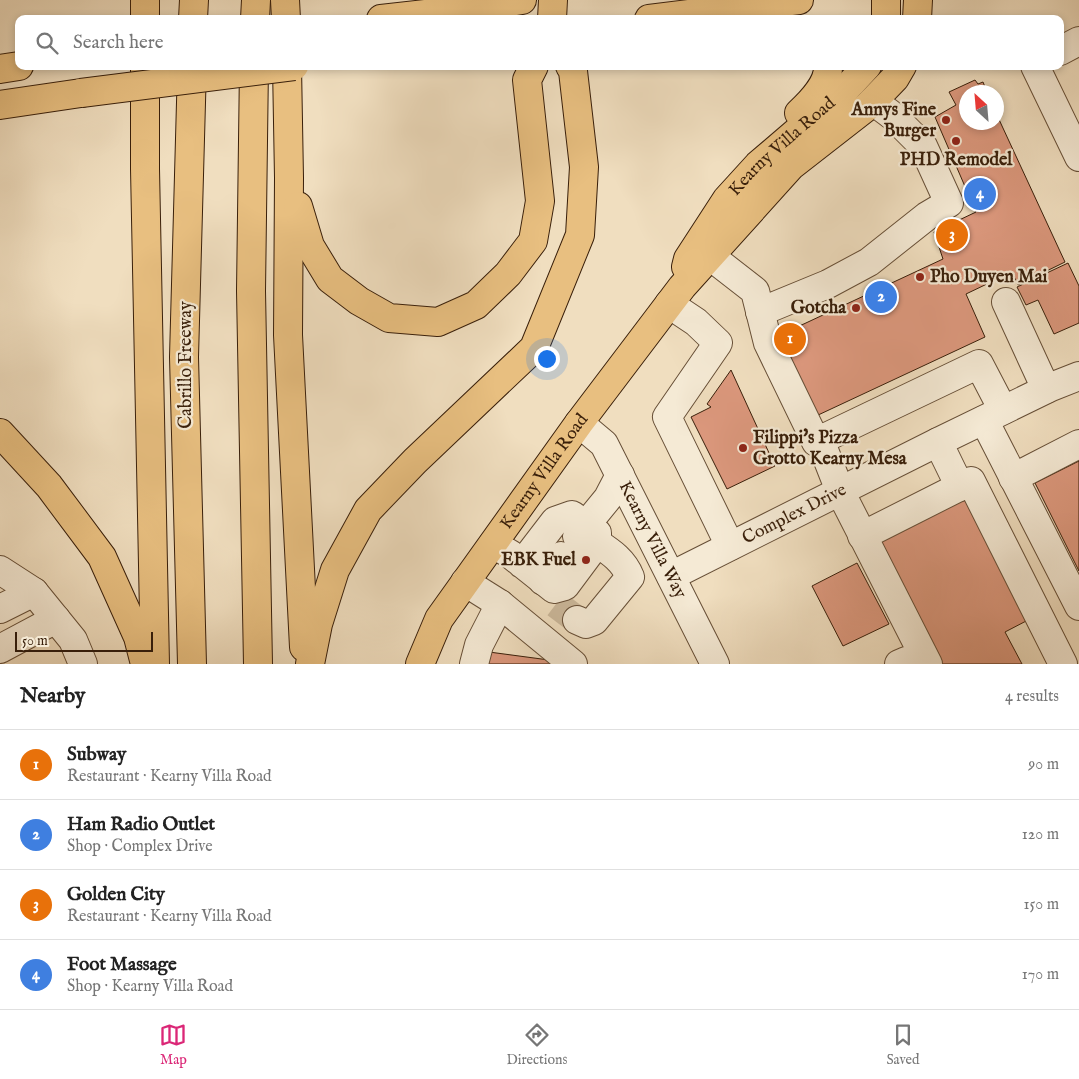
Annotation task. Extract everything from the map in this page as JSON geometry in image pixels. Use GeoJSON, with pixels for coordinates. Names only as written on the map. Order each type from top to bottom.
{"type":"FeatureCollection","features":[{"type":"Feature","properties":{"kind":"main road"},"geometry":{"type":"LineString","coordinates":[[145,0],[145,15]]}},
{"type":"Feature","properties":{"kind":"main road"},"geometry":{"type":"LineString","coordinates":[[193,15],[194,0]]}},
{"type":"Feature","properties":{"kind":"main road"},"geometry":{"type":"LineString","coordinates":[[255,15],[256,0]]}},
{"type":"Feature","properties":{"kind":"main road"},"geometry":{"type":"LineString","coordinates":[[285,0],[286,15]]}},
{"type":"Feature","properties":{"kind":"main road"},"geometry":{"type":"LineString","coordinates":[[416,15],[522,0]]}},
{"type":"Feature","properties":{"kind":"main road"},"geometry":{"type":"LineString","coordinates":[[552,0],[552,15]]}},
{"type":"Feature","properties":{"kind":"main road"},"geometry":{"type":"LineString","coordinates":[[682,15],[799,0]]}},
{"type":"Feature","properties":{"kind":"main road"},"geometry":{"type":"LineString","coordinates":[[886,0],[886,15]]}},
{"type":"Feature","properties":{"kind":"main road"},"geometry":{"type":"LineString","coordinates":[[917,15],[918,0]]}},
{"type":"Feature","properties":{"kind":"main road"},"geometry":{"type":"LineString","coordinates":[[741,8],[784,15]]}},
{"type":"Feature","properties":{"kind":"main road"},"geometry":{"type":"LineString","coordinates":[[0,69],[15,67]]}},
{"type":"Feature","properties":{"kind":"main road"},"geometry":{"type":"LineString","coordinates":[[145,70],[145,169],[155,664]]}},
{"type":"Feature","properties":{"kind":"main road","name":"Cabrillo Freeway"},"geometry":{"type":"LineString","coordinates":[[192,70],[184,357],[192,664]]}},
{"type":"Feature","properties":{"kind":"main road"},"geometry":{"type":"LineString","coordinates":[[254,70],[250,292],[258,664]]}},
{"type":"Feature","properties":{"kind":"main road"},"geometry":{"type":"LineString","coordinates":[[0,105],[262,70]]}},
{"type":"Feature","properties":{"kind":"main road"},"geometry":{"type":"LineString","coordinates":[[287,70],[289,178],[288,335],[305,664]]}},
{"type":"Feature","properties":{"kind":"main road"},"geometry":{"type":"LineString","coordinates":[[289,178],[310,246],[330,279],[360,301],[389,318],[438,322],[476,305],[508,274],[534,241],[540,201],[527,80],[532,70]]}},
{"type":"Feature","properties":{"kind":"main road"},"geometry":{"type":"LineString","coordinates":[[310,664],[318,624],[335,570],[368,510],[415,461],[534,348],[580,235],[584,167],[572,70]]}},
{"type":"Feature","properties":{"kind":"main road"},"geometry":{"type":"LineString","coordinates":[[765,160],[782,128],[810,103],[828,74],[828,70]]}},
{"type":"Feature","properties":{"kind":"main road","name":"Kearny Villa Road"},"geometry":{"type":"LineString","coordinates":[[676,296],[688,259],[727,199],[765,160],[842,93],[863,70]]}},
{"type":"Feature","properties":{"kind":"main road","name":"Kearny Villa Road"},"geometry":{"type":"LineString","coordinates":[[420,664],[439,619],[579,423],[676,296],[791,166],[873,101],[895,78],[900,70]]}},
{"type":"Feature","properties":{"kind":"main road"},"geometry":{"type":"LineString","coordinates":[[0,433],[49,486],[102,557],[138,637],[146,664]]}},
{"type":"Feature","properties":{"kind":"street"},"geometry":{"type":"LineString","coordinates":[[1064,48],[1079,41]]}},
{"type":"Feature","properties":{"kind":"street"},"geometry":{"type":"LineString","coordinates":[[1037,70],[1079,157]]}},
{"type":"Feature","properties":{"kind":"street"},"geometry":{"type":"LineString","coordinates":[[760,312],[828,284],[869,262],[927,216],[949,203],[923,146],[900,122],[873,101]]}},
{"type":"Feature","properties":{"kind":"street"},"geometry":{"type":"LineString","coordinates":[[710,256],[755,290],[768,343],[816,442],[978,364],[1013,478],[1079,606]]}},
{"type":"Feature","properties":{"kind":"street"},"geometry":{"type":"LineString","coordinates":[[676,296],[696,322],[718,343],[667,417],[730,546]]}},
{"type":"Feature","properties":{"kind":"street"},"geometry":{"type":"LineString","coordinates":[[1006,302],[1046,389]]}},
{"type":"Feature","properties":{"kind":"street","name":"Complex Drive"},"geometry":{"type":"LineString","coordinates":[[671,576],[1046,389],[1079,376]]}},
{"type":"Feature","properties":{"kind":"street","name":"Kearny Villa Way"},"geometry":{"type":"LineString","coordinates":[[579,423],[604,444],[715,664]]}},
{"type":"Feature","properties":{"kind":"street"},"geometry":{"type":"LineString","coordinates":[[820,440],[840,491],[928,664]]}},
{"type":"Feature","properties":{"kind":"street"},"geometry":{"type":"LineString","coordinates":[[938,442],[960,487]]}},
{"type":"Feature","properties":{"kind":"street"},"geometry":{"type":"LineString","coordinates":[[1013,478],[1079,444]]}},
{"type":"Feature","properties":{"kind":"street"},"geometry":{"type":"LineString","coordinates":[[557,598],[580,540],[608,498],[620,475]]}},
{"type":"Feature","properties":{"kind":"street"},"geometry":{"type":"LineString","coordinates":[[862,536],[971,481],[1063,664]]}},
{"type":"Feature","properties":{"kind":"street"},"geometry":{"type":"LineString","coordinates":[[522,564],[555,521],[572,515],[580,540],[565,586],[557,598]]}},
{"type":"Feature","properties":{"kind":"street"},"geometry":{"type":"LineString","coordinates":[[493,544],[522,564],[586,624],[594,621],[630,577],[621,562],[611,553],[580,540]]}},
{"type":"Feature","properties":{"kind":"street"},"geometry":{"type":"LineString","coordinates":[[0,570],[34,592],[73,640],[83,664]]}},
{"type":"Feature","properties":{"kind":"street"},"geometry":{"type":"LineString","coordinates":[[465,582],[500,604],[573,664]]}},
{"type":"Feature","properties":{"kind":"street"},"geometry":{"type":"LineString","coordinates":[[0,609],[34,592]]}},
{"type":"Feature","properties":{"kind":"street"},"geometry":{"type":"LineString","coordinates":[[474,664],[479,645],[500,604]]}},
{"type":"Feature","properties":{"kind":"street"},"geometry":{"type":"LineString","coordinates":[[0,649],[56,618]]}},
{"type":"Feature","properties":{"kind":"street"},"geometry":{"type":"LineString","coordinates":[[899,664],[906,661],[907,664]]}},
{"type":"Feature","properties":{"kind":"building"},"geometry":{"type":"Polygon","coordinates":[[[975,80],[978,84],[983,82],[984,85],[964,85],[975,80]]]}},
{"type":"Feature","properties":{"kind":"building"},"geometry":{"type":"Polygon","coordinates":[[[959,87],[959,130],[1004,130],[1065,262],[1018,285],[1012,272],[966,294],[985,337],[816,416],[778,336],[943,259],[934,232],[976,212],[935,117],[956,105],[949,92],[959,87]]]}},
{"type":"Feature","properties":{"kind":"building"},"geometry":{"type":"Polygon","coordinates":[[[1068,263],[1079,286],[1079,323],[1054,334],[1038,300],[1026,305],[1017,287],[1068,263]]]}},
{"type":"Feature","properties":{"kind":"building"},"geometry":{"type":"Polygon","coordinates":[[[731,370],[775,466],[727,489],[691,417],[711,407],[707,404],[731,370]]]}},
{"type":"Feature","properties":{"kind":"building"},"geometry":{"type":"Polygon","coordinates":[[[1079,461],[1079,571],[1035,483],[1079,461]]]}},
{"type":"Feature","properties":{"kind":"building"},"geometry":{"type":"Polygon","coordinates":[[[964,494],[1030,619],[1005,632],[1022,664],[938,664],[880,538],[964,494]]]}},
{"type":"Feature","properties":{"kind":"building"},"geometry":{"type":"Polygon","coordinates":[[[857,563],[889,624],[843,646],[812,586],[857,563]]]}},
{"type":"Feature","properties":{"kind":"building"},"geometry":{"type":"Polygon","coordinates":[[[489,652],[564,662],[563,664],[487,664],[489,652]]]}},
{"type":"Feature","properties":{"kind":"tunnel"},"geometry":{"type":"LineString","coordinates":[[556,604],[577,620]]}},
{"type":"Feature","properties":{"kind":"place","name":"Annys Fine Burger"},"geometry":{"type":"Point","coordinates":[946,120]}},
{"type":"Feature","properties":{"kind":"place","name":"PHD Remodel"},"geometry":{"type":"Point","coordinates":[956,141]}},
{"type":"Feature","properties":{"kind":"place","name":"Foot Massage"},"geometry":{"type":"Point","coordinates":[980,194]}},
{"type":"Feature","properties":{"kind":"place","name":"Golden City"},"geometry":{"type":"Point","coordinates":[952,235]}},
{"type":"Feature","properties":{"kind":"place","name":"Pho Duyen Mai"},"geometry":{"type":"Point","coordinates":[920,277]}},
{"type":"Feature","properties":{"kind":"place","name":"Ham Radio Outlet"},"geometry":{"type":"Point","coordinates":[881,297]}},
{"type":"Feature","properties":{"kind":"place","name":"Gotcha"},"geometry":{"type":"Point","coordinates":[856,308]}},
{"type":"Feature","properties":{"kind":"place","name":"Subway"},"geometry":{"type":"Point","coordinates":[790,339]}},
{"type":"Feature","properties":{"kind":"place","name":"Filippi's Pizza Grotto Kearny Mesa"},"geometry":{"type":"Point","coordinates":[743,448]}},
{"type":"Feature","properties":{"kind":"place","name":"EBK Fuel"},"geometry":{"type":"Point","coordinates":[586,560]}}]}
